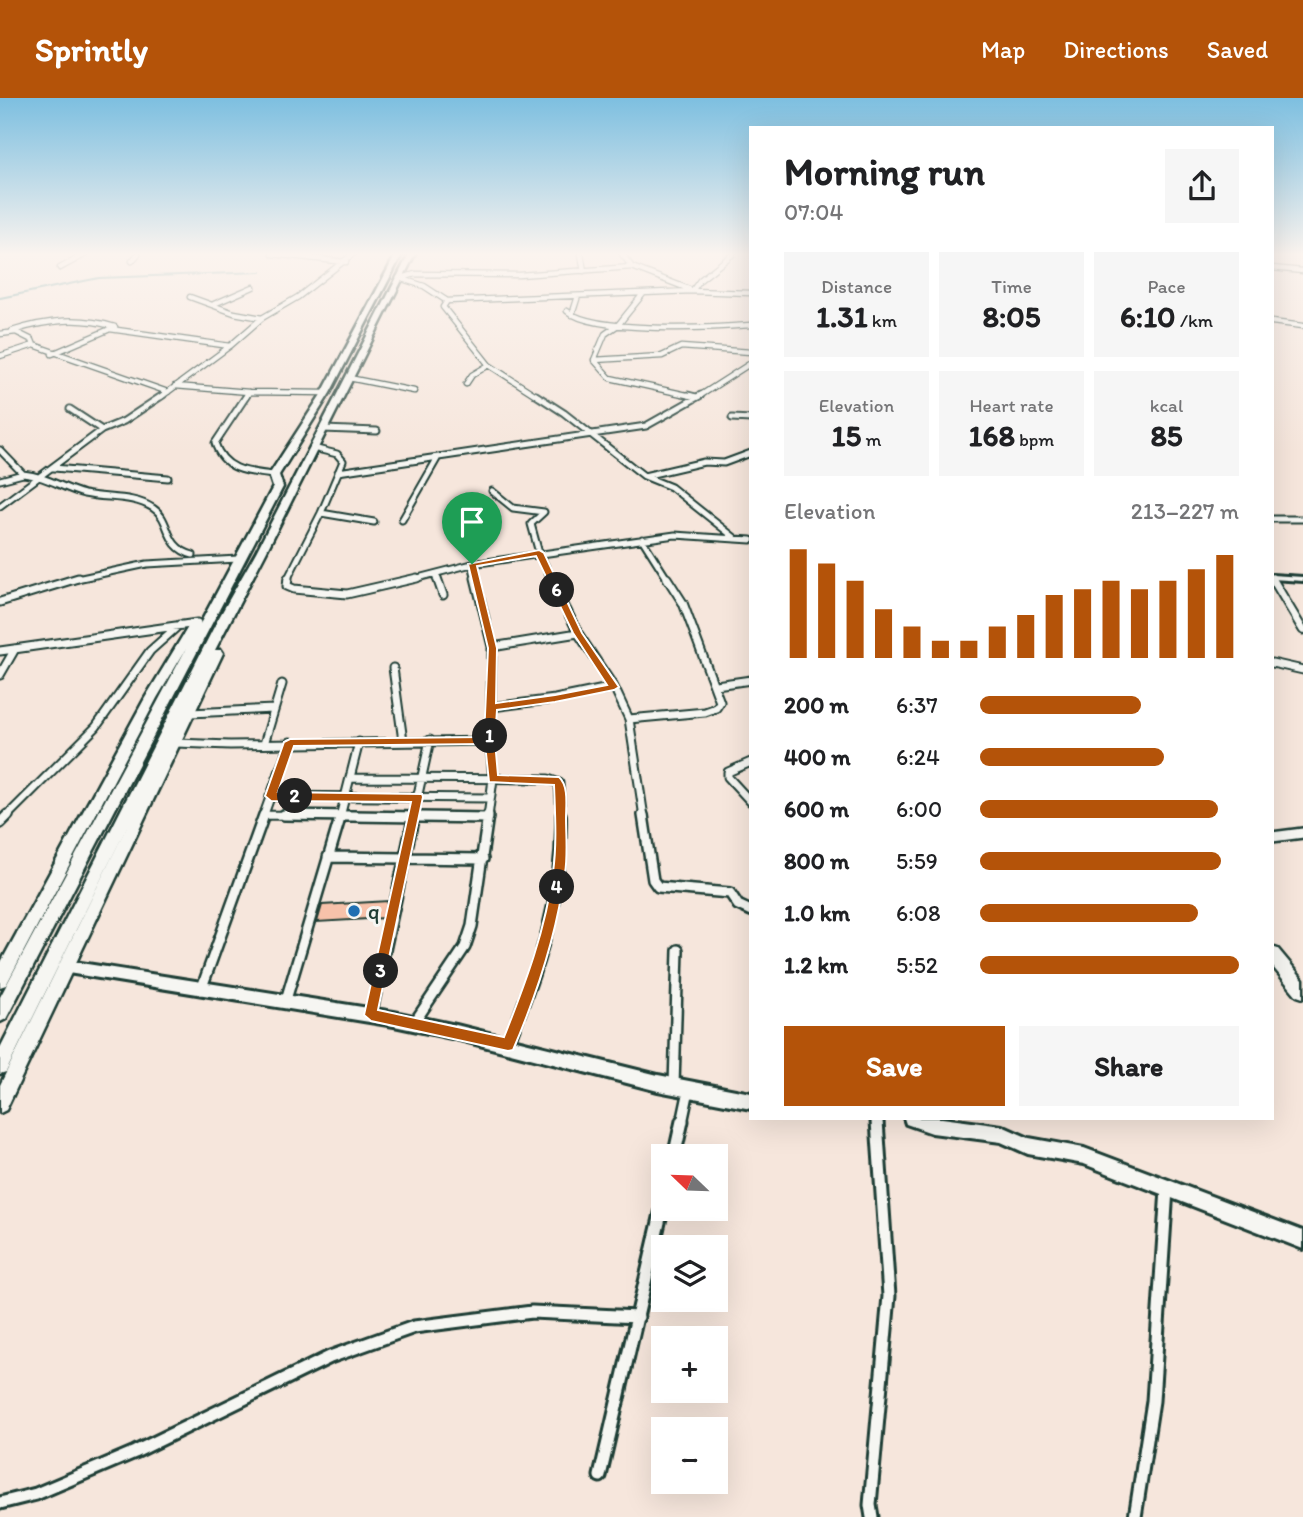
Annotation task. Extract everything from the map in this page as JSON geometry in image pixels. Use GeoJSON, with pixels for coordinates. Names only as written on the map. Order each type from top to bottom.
{"type":"FeatureCollection","features":[{"type":"Feature","properties":{"kind":"main road"},"geometry":{"type":"LineString","coordinates":[[0,1014],[278,487],[274,475],[326,393],[364,320]]}},
{"type":"Feature","properties":{"kind":"main road"},"geometry":{"type":"LineString","coordinates":[[0,1066],[223,621],[378,320]]}},
{"type":"Feature","properties":{"kind":"main road"},"geometry":{"type":"LineString","coordinates":[[0,1104],[176,743],[261,552]]}},
{"type":"Feature","properties":{"kind":"main road"},"geometry":{"type":"LineString","coordinates":[[0,980],[6,957],[150,698],[240,556]]}},
{"type":"Feature","properties":{"kind":"main road"},"geometry":{"type":"LineString","coordinates":[[1274,956],[1303,991]]}},
{"type":"Feature","properties":{"kind":"main road"},"geometry":{"type":"LineString","coordinates":[[68,968],[414,1023],[690,1090],[749,1101]]}},
{"type":"Feature","properties":{"kind":"main road"},"geometry":{"type":"LineString","coordinates":[[931,1121],[1002,1133],[1028,1146],[1084,1156],[1303,1241]]}},
{"type":"Feature","properties":{"kind":"street"},"geometry":{"type":"LineString","coordinates":[[0,334],[44,321],[60,320]]}},
{"type":"Feature","properties":{"kind":"street"},"geometry":{"type":"LineString","coordinates":[[72,320],[101,321],[115,327]]}},
{"type":"Feature","properties":{"kind":"street"},"geometry":{"type":"LineString","coordinates":[[0,506],[102,430],[124,421],[168,392],[259,320]]}},
{"type":"Feature","properties":{"kind":"street"},"geometry":{"type":"LineString","coordinates":[[453,320],[489,365],[594,435],[644,476],[671,487],[735,538]]}},
{"type":"Feature","properties":{"kind":"street"},"geometry":{"type":"LineString","coordinates":[[596,320],[618,325],[685,328],[749,325]]}},
{"type":"Feature","properties":{"kind":"street"},"geometry":{"type":"LineString","coordinates":[[594,360],[605,334],[622,320]]}},
{"type":"Feature","properties":{"kind":"street"},"geometry":{"type":"LineString","coordinates":[[1274,322],[1303,326]]}},
{"type":"Feature","properties":{"kind":"street"},"geometry":{"type":"LineString","coordinates":[[52,354],[110,329],[230,346]]}},
{"type":"Feature","properties":{"kind":"street"},"geometry":{"type":"LineString","coordinates":[[10,331],[32,340],[34,345],[52,354],[168,392]]}},
{"type":"Feature","properties":{"kind":"street"},"geometry":{"type":"LineString","coordinates":[[0,356],[34,345]]}},
{"type":"Feature","properties":{"kind":"street"},"geometry":{"type":"LineString","coordinates":[[594,360],[662,356],[681,347],[749,352]]}},
{"type":"Feature","properties":{"kind":"street"},"geometry":{"type":"LineString","coordinates":[[594,360],[610,377],[696,397]]}},
{"type":"Feature","properties":{"kind":"street"},"geometry":{"type":"LineString","coordinates":[[338,472],[646,426],[749,364]]}},
{"type":"Feature","properties":{"kind":"street"},"geometry":{"type":"LineString","coordinates":[[466,384],[472,375],[489,365]]}},
{"type":"Feature","properties":{"kind":"street"},"geometry":{"type":"LineString","coordinates":[[737,371],[749,374]]}},
{"type":"Feature","properties":{"kind":"street"},"geometry":{"type":"LineString","coordinates":[[349,378],[414,391]]}},
{"type":"Feature","properties":{"kind":"street"},"geometry":{"type":"LineString","coordinates":[[175,386],[249,392],[326,393]]}},
{"type":"Feature","properties":{"kind":"street"},"geometry":{"type":"LineString","coordinates":[[249,392],[215,443],[216,453],[233,470],[274,475]]}},
{"type":"Feature","properties":{"kind":"street"},"geometry":{"type":"LineString","coordinates":[[70,409],[102,430]]}},
{"type":"Feature","properties":{"kind":"street"},"geometry":{"type":"LineString","coordinates":[[732,418],[749,419]]}},
{"type":"Feature","properties":{"kind":"street"},"geometry":{"type":"LineString","coordinates":[[323,429],[377,431]]}},
{"type":"Feature","properties":{"kind":"street"},"geometry":{"type":"LineString","coordinates":[[313,448],[341,456],[343,461],[321,513],[286,580],[287,586],[347,594],[383,589],[472,564],[642,539],[675,535],[749,540]]}},
{"type":"Feature","properties":{"kind":"street"},"geometry":{"type":"LineString","coordinates":[[0,450],[23,474]]}},
{"type":"Feature","properties":{"kind":"street"},"geometry":{"type":"LineString","coordinates":[[644,476],[704,462],[724,463],[749,453]]}},
{"type":"Feature","properties":{"kind":"street"},"geometry":{"type":"LineString","coordinates":[[402,520],[437,459]]}},
{"type":"Feature","properties":{"kind":"street"},"geometry":{"type":"LineString","coordinates":[[54,468],[168,478]]}},
{"type":"Feature","properties":{"kind":"street"},"geometry":{"type":"LineString","coordinates":[[0,480],[23,474],[43,476],[62,487],[86,494],[138,501],[156,509],[175,546],[182,552],[198,556]]}},
{"type":"Feature","properties":{"kind":"street"},"geometry":{"type":"LineString","coordinates":[[492,491],[513,508],[544,512],[531,524],[539,553],[578,633],[614,687],[629,719],[653,880],[658,887],[730,893],[734,902],[749,911]]}},
{"type":"Feature","properties":{"kind":"street"},"geometry":{"type":"LineString","coordinates":[[321,513],[374,522]]}},
{"type":"Feature","properties":{"kind":"street"},"geometry":{"type":"LineString","coordinates":[[1274,519],[1303,519]]}},
{"type":"Feature","properties":{"kind":"street"},"geometry":{"type":"LineString","coordinates":[[629,719],[705,712],[716,708],[720,702],[716,685],[683,603],[642,539]]}},
{"type":"Feature","properties":{"kind":"street"},"geometry":{"type":"LineString","coordinates":[[0,603],[102,571],[198,556],[240,556]]}},
{"type":"Feature","properties":{"kind":"street"},"geometry":{"type":"LineString","coordinates":[[414,1023],[466,947],[483,859],[493,779],[490,741],[492,648],[472,564]]}},
{"type":"Feature","properties":{"kind":"street"},"geometry":{"type":"LineString","coordinates":[[435,573],[443,594]]}},
{"type":"Feature","properties":{"kind":"street"},"geometry":{"type":"LineString","coordinates":[[1274,577],[1303,579]]}},
{"type":"Feature","properties":{"kind":"street"},"geometry":{"type":"LineString","coordinates":[[1274,580],[1303,630]]}},
{"type":"Feature","properties":{"kind":"street"},"geometry":{"type":"LineString","coordinates":[[0,650],[197,623]]}},
{"type":"Feature","properties":{"kind":"street"},"geometry":{"type":"LineString","coordinates":[[0,823],[96,727],[150,651],[179,625]]}},
{"type":"Feature","properties":{"kind":"street"},"geometry":{"type":"LineString","coordinates":[[492,648],[578,633]]}},
{"type":"Feature","properties":{"kind":"street"},"geometry":{"type":"LineString","coordinates":[[0,675],[15,649]]}},
{"type":"Feature","properties":{"kind":"street"},"geometry":{"type":"LineString","coordinates":[[1274,663],[1303,670]]}},
{"type":"Feature","properties":{"kind":"street"},"geometry":{"type":"LineString","coordinates":[[393,668],[403,741]]}},
{"type":"Feature","properties":{"kind":"street"},"geometry":{"type":"LineString","coordinates":[[716,685],[749,680]]}},
{"type":"Feature","properties":{"kind":"street"},"geometry":{"type":"LineString","coordinates":[[264,744],[282,684]]}},
{"type":"Feature","properties":{"kind":"street"},"geometry":{"type":"LineString","coordinates":[[492,707],[555,699],[614,687]]}},
{"type":"Feature","properties":{"kind":"street"},"geometry":{"type":"LineString","coordinates":[[190,713],[274,709]]}},
{"type":"Feature","properties":{"kind":"street"},"geometry":{"type":"LineString","coordinates":[[371,1015],[430,740]]}},
{"type":"Feature","properties":{"kind":"street"},"geometry":{"type":"LineString","coordinates":[[176,743],[490,741]]}},
{"type":"Feature","properties":{"kind":"street"},"geometry":{"type":"LineString","coordinates":[[201,990],[290,742]]}},
{"type":"Feature","properties":{"kind":"street"},"geometry":{"type":"LineString","coordinates":[[285,1003],[352,778],[359,742]]}},
{"type":"Feature","properties":{"kind":"street"},"geometry":{"type":"LineString","coordinates":[[749,763],[728,772],[728,777],[749,800]]}},
{"type":"Feature","properties":{"kind":"street"},"geometry":{"type":"LineString","coordinates":[[352,778],[548,779],[559,783],[560,871],[549,926],[532,983],[508,1045]]}},
{"type":"Feature","properties":{"kind":"street"},"geometry":{"type":"LineString","coordinates":[[271,796],[490,798]]}},
{"type":"Feature","properties":{"kind":"street"},"geometry":{"type":"LineString","coordinates":[[265,815],[488,818]]}},
{"type":"Feature","properties":{"kind":"street"},"geometry":{"type":"LineString","coordinates":[[1274,836],[1303,832]]}},
{"type":"Feature","properties":{"kind":"street"},"geometry":{"type":"LineString","coordinates":[[328,857],[483,859]]}},
{"type":"Feature","properties":{"kind":"street"},"geometry":{"type":"LineString","coordinates":[[674,1086],[678,950]]}},
{"type":"Feature","properties":{"kind":"street"},"geometry":{"type":"LineString","coordinates":[[677,1144],[690,1090]]}},
{"type":"Feature","properties":{"kind":"street"},"geometry":{"type":"LineString","coordinates":[[872,1517],[870,1505],[889,1296],[877,1120]]}},
{"type":"Feature","properties":{"kind":"street"},"geometry":{"type":"LineString","coordinates":[[1135,1517],[1153,1401],[1167,1189]]}},
{"type":"Feature","properties":{"kind":"street"},"geometry":{"type":"LineString","coordinates":[[600,1476],[659,1222]]}},
{"type":"Feature","properties":{"kind":"street"},"geometry":{"type":"LineString","coordinates":[[0,1503],[36,1494],[135,1452],[330,1357],[414,1327],[532,1312],[638,1317]]}},
{"type":"Feature","properties":{"kind":"building","name":"q"},"geometry":{"type":"Polygon","coordinates":[[[388,901],[385,918],[317,922],[322,905],[388,901]]]}},
{"type":"Feature","properties":{"kind":"place","name":"q"},"geometry":{"type":"Point","coordinates":[354,911]}},
{"type":"Feature","properties":{"kind":"route"},"geometry":{"type":"LineString","coordinates":[[472,564],[492,648],[490,741],[290,742],[271,796],[418,797],[371,1015],[456,1031],[508,1045],[532,983],[549,926],[560,871],[560,803],[559,783],[555,780],[493,779],[490,741],[492,707],[555,699],[614,687],[578,633],[539,553],[472,564]]}}]}
